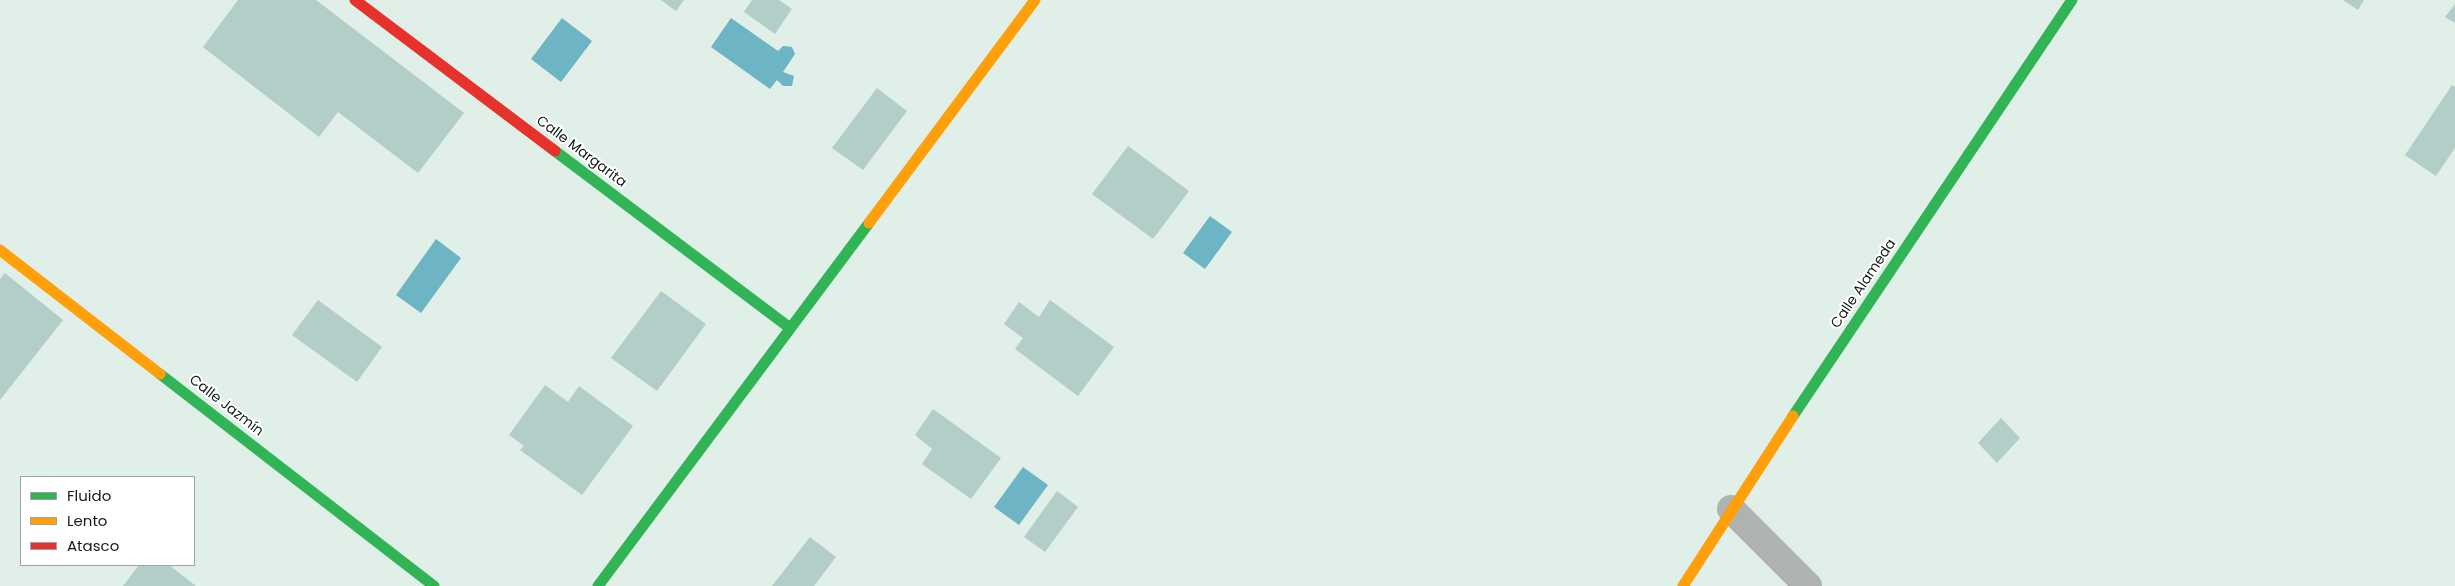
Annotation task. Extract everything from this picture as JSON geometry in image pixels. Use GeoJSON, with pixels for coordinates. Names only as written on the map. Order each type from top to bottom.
{"type":"FeatureCollection","features":[{"type":"Feature","properties":{"kind":"street","name":"Calle Margarita"},"geometry":{"type":"LineString","coordinates":[[355,0],[790,328]]}},
{"type":"Feature","properties":{"kind":"street"},"geometry":{"type":"LineString","coordinates":[[598,586],[1035,0]]}},
{"type":"Feature","properties":{"kind":"street","name":"Calle Alameda"},"geometry":{"type":"LineString","coordinates":[[1683,586],[1731,509],[2072,0]]}},
{"type":"Feature","properties":{"kind":"street","name":"Calle Jazmín"},"geometry":{"type":"LineString","coordinates":[[0,250],[434,586]]}},
{"type":"Feature","properties":{"kind":"street"},"geometry":{"type":"LineString","coordinates":[[1731,509],[1808,586]]}},
{"type":"Feature","properties":{"kind":"water"},"geometry":{"type":"Polygon","coordinates":[[[562,18],[592,41],[561,82],[531,59],[562,18]]]}},
{"type":"Feature","properties":{"kind":"water"},"geometry":{"type":"Polygon","coordinates":[[[731,18],[778,51],[783,46],[792,47],[795,54],[783,72],[794,76],[792,86],[783,86],[777,80],[770,89],[711,47],[731,18]]]}},
{"type":"Feature","properties":{"kind":"water"},"geometry":{"type":"Polygon","coordinates":[[[1210,216],[1232,232],[1205,269],[1183,253],[1210,216]]]}},
{"type":"Feature","properties":{"kind":"water"},"geometry":{"type":"Polygon","coordinates":[[[436,239],[461,258],[421,313],[396,295],[436,239]]]}},
{"type":"Feature","properties":{"kind":"water"},"geometry":{"type":"Polygon","coordinates":[[[1023,467],[1048,485],[1019,525],[994,507],[1023,467]]]}},
{"type":"Feature","properties":{"kind":"building"},"geometry":{"type":"Polygon","coordinates":[[[238,0],[316,0],[464,113],[418,173],[338,112],[319,137],[203,47],[238,0]]]}},
{"type":"Feature","properties":{"kind":"building"},"geometry":{"type":"Polygon","coordinates":[[[661,0],[684,0],[676,11],[661,0]]]}},
{"type":"Feature","properties":{"kind":"building"},"geometry":{"type":"Polygon","coordinates":[[[752,0],[779,0],[792,9],[775,34],[744,12],[752,0]]]}},
{"type":"Feature","properties":{"kind":"building"},"geometry":{"type":"Polygon","coordinates":[[[2343,0],[2364,0],[2358,10],[2343,0]]]}},
{"type":"Feature","properties":{"kind":"building"},"geometry":{"type":"Polygon","coordinates":[[[2455,4],[2455,23],[2445,17],[2455,4]]]}},
{"type":"Feature","properties":{"kind":"building"},"geometry":{"type":"Polygon","coordinates":[[[2452,85],[2455,87],[2455,148],[2436,176],[2405,155],[2452,85]]]}},
{"type":"Feature","properties":{"kind":"building"},"geometry":{"type":"Polygon","coordinates":[[[877,88],[907,111],[863,170],[832,148],[877,88]]]}},
{"type":"Feature","properties":{"kind":"building"},"geometry":{"type":"Polygon","coordinates":[[[1128,146],[1189,191],[1153,239],[1092,194],[1128,146]]]}},
{"type":"Feature","properties":{"kind":"building"},"geometry":{"type":"Polygon","coordinates":[[[5,273],[63,320],[0,400],[0,279],[5,273]]]}},
{"type":"Feature","properties":{"kind":"building"},"geometry":{"type":"Polygon","coordinates":[[[661,291],[706,324],[657,391],[611,358],[661,291]]]}},
{"type":"Feature","properties":{"kind":"building"},"geometry":{"type":"Polygon","coordinates":[[[318,300],[382,347],[357,382],[292,335],[318,300]]]}},
{"type":"Feature","properties":{"kind":"building"},"geometry":{"type":"Polygon","coordinates":[[[1050,300],[1114,347],[1078,396],[1015,349],[1023,338],[1004,324],[1019,302],[1039,317],[1050,300]]]}},
{"type":"Feature","properties":{"kind":"building"},"geometry":{"type":"Polygon","coordinates":[[[545,385],[568,402],[579,386],[633,426],[582,495],[520,450],[524,446],[509,435],[545,385]]]}},
{"type":"Feature","properties":{"kind":"building"},"geometry":{"type":"Polygon","coordinates":[[[933,409],[1001,458],[971,499],[922,464],[932,449],[915,435],[933,409]]]}},
{"type":"Feature","properties":{"kind":"building"},"geometry":{"type":"Polygon","coordinates":[[[2001,418],[2020,438],[1997,463],[1978,443],[2001,418]]]}},
{"type":"Feature","properties":{"kind":"building"},"geometry":{"type":"Polygon","coordinates":[[[1057,491],[1078,507],[1045,552],[1024,537],[1057,491]]]}},
{"type":"Feature","properties":{"kind":"building"},"geometry":{"type":"Polygon","coordinates":[[[810,537],[836,557],[814,586],[772,586],[810,537]]]}},
{"type":"Feature","properties":{"kind":"building"},"geometry":{"type":"Polygon","coordinates":[[[138,566],[170,566],[196,586],[123,586],[138,566]]]}},
{"type":"Feature","properties":{"kind":"traffic: fast"},"geometry":{"type":"LineString","coordinates":[[1793,416],[2072,0]]}},
{"type":"Feature","properties":{"kind":"traffic: fast"},"geometry":{"type":"LineString","coordinates":[[555,151],[790,328]]}},
{"type":"Feature","properties":{"kind":"traffic: fast"},"geometry":{"type":"LineString","coordinates":[[598,586],[869,223]]}},
{"type":"Feature","properties":{"kind":"traffic: fast"},"geometry":{"type":"LineString","coordinates":[[160,374],[434,586]]}},
{"type":"Feature","properties":{"kind":"traffic: slow"},"geometry":{"type":"LineString","coordinates":[[869,223],[1035,0]]}},
{"type":"Feature","properties":{"kind":"traffic: slow"},"geometry":{"type":"LineString","coordinates":[[0,250],[160,374]]}},
{"type":"Feature","properties":{"kind":"traffic: slow"},"geometry":{"type":"LineString","coordinates":[[1683,586],[1793,416]]}},
{"type":"Feature","properties":{"kind":"traffic: jam"},"geometry":{"type":"LineString","coordinates":[[355,0],[555,151]]}}]}
